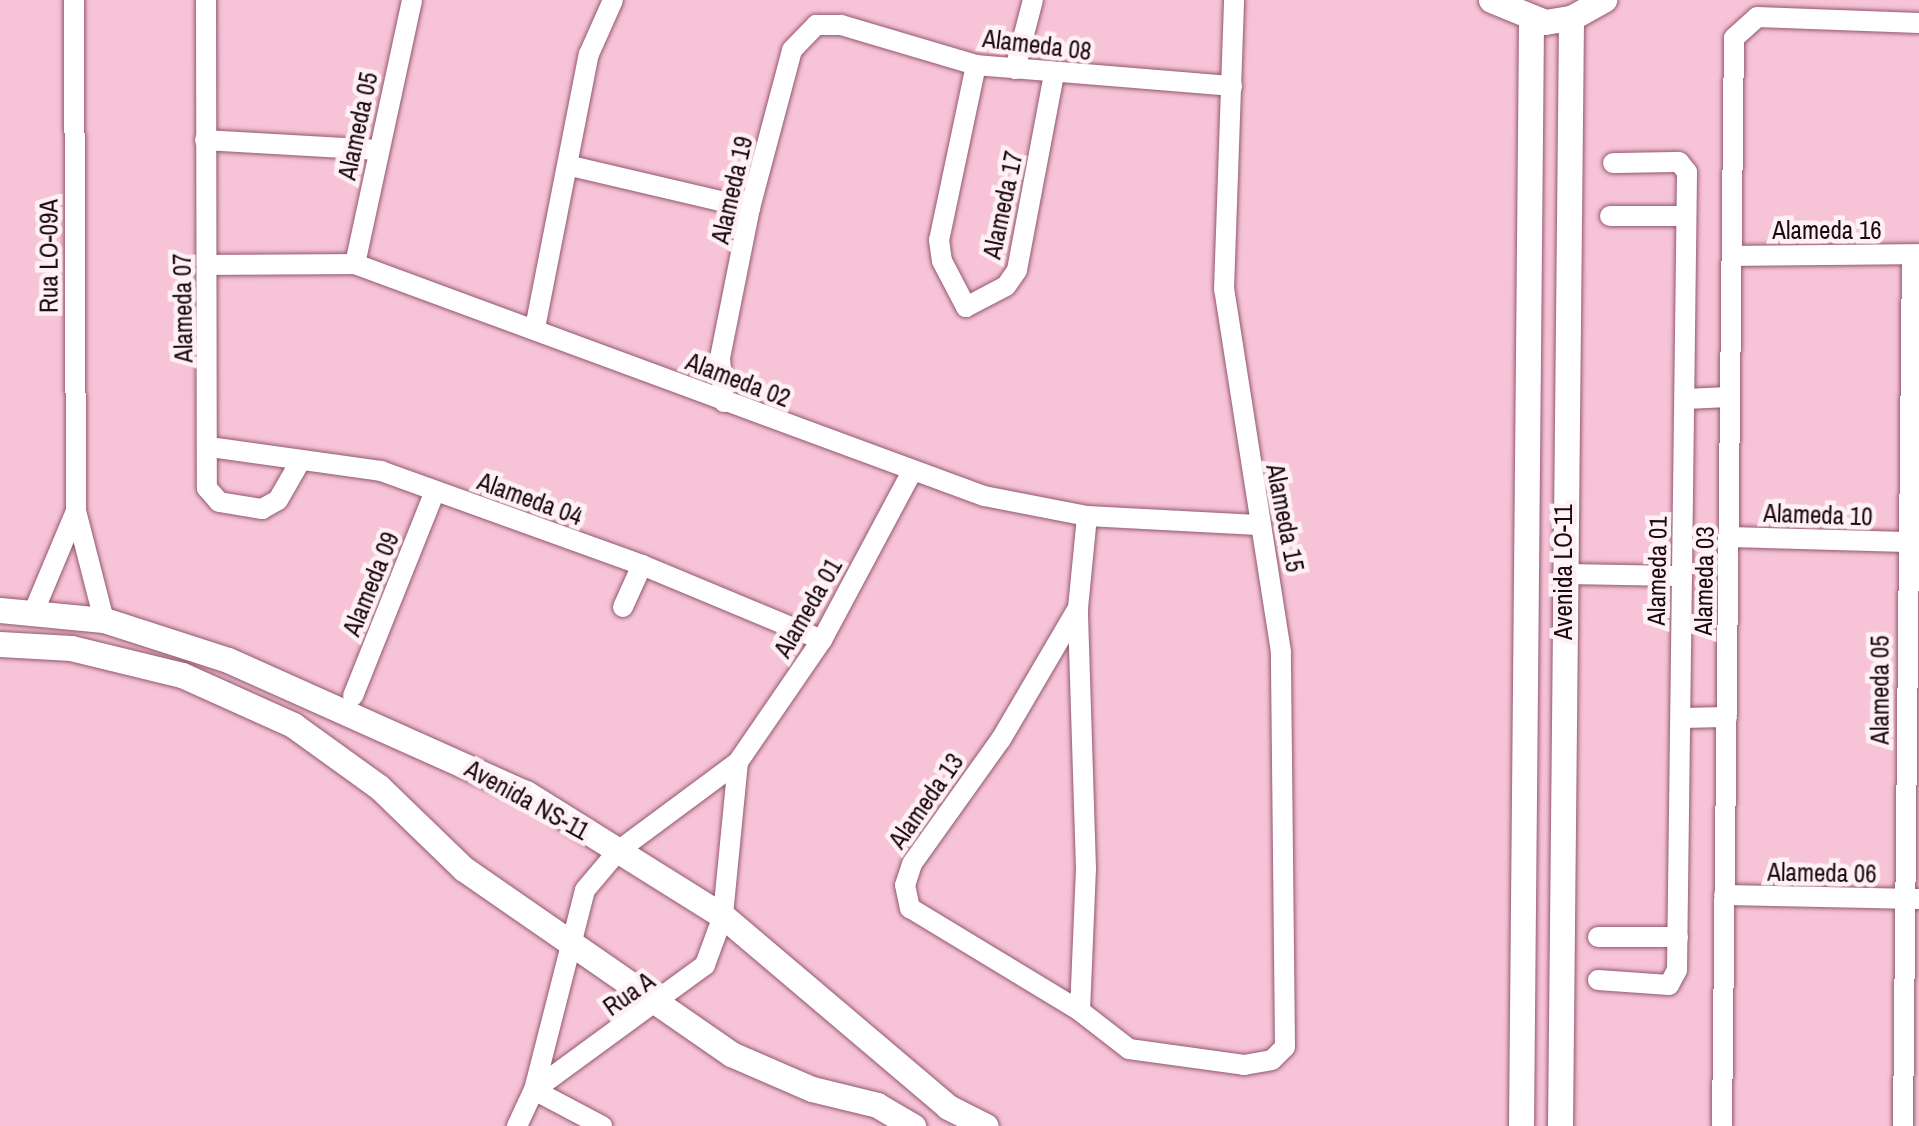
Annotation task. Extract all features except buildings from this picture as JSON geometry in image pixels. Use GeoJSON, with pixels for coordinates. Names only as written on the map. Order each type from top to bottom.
{"type":"FeatureCollection","features":[{"type":"Feature","properties":{"kind":"street","name":"Rua LO-09A"},"geometry":{"type":"LineString","coordinates":[[74,0],[76,511],[104,620]]}},
{"type":"Feature","properties":{"kind":"street","name":"Alameda 07"},"geometry":{"type":"LineString","coordinates":[[206,0],[210,447],[207,488],[211,498],[230,504],[270,506],[301,460]]}},
{"type":"Feature","properties":{"kind":"street","name":"Alameda 05"},"geometry":{"type":"LineString","coordinates":[[354,264],[412,0]]}},
{"type":"Feature","properties":{"kind":"street"},"geometry":{"type":"LineString","coordinates":[[1015,69],[1033,0]]}},
{"type":"Feature","properties":{"kind":"street","name":"Alameda 15"},"geometry":{"type":"LineString","coordinates":[[1234,0],[1224,289],[1258,525],[1281,652],[1285,1047]]}},
{"type":"Feature","properties":{"kind":"street"},"geometry":{"type":"LineString","coordinates":[[1491,0],[1531,20],[1571,18],[1604,0]]}},
{"type":"Feature","properties":{"kind":"street"},"geometry":{"type":"LineString","coordinates":[[534,328],[605,5]]}},
{"type":"Feature","properties":{"kind":"street","name":"Alameda 03"},"geometry":{"type":"LineString","coordinates":[[1722,1126],[1729,397],[1735,256],[1734,38],[1757,17],[1919,23]]}},
{"type":"Feature","properties":{"kind":"street","name":"Avenida LO-11"},"geometry":{"type":"LineString","coordinates":[[1560,1126],[1571,18]]}},
{"type":"Feature","properties":{"kind":"street","name":"Avenida LO-11"},"geometry":{"type":"LineString","coordinates":[[1521,1126],[1531,20]]}},
{"type":"Feature","properties":{"kind":"street","name":"Alameda 08"},"geometry":{"type":"LineString","coordinates":[[841,24],[976,64],[1054,75],[1232,86]]}},
{"type":"Feature","properties":{"kind":"street","name":"Alameda 19"},"geometry":{"type":"LineString","coordinates":[[724,402],[720,358],[750,208],[792,50],[816,25],[841,24]]}},
{"type":"Feature","properties":{"kind":"street","name":"Alameda 17"},"geometry":{"type":"LineString","coordinates":[[976,64],[939,240],[942,261],[966,307],[1006,286],[1017,270],[1054,75]]}},
{"type":"Feature","properties":{"kind":"street"},"geometry":{"type":"LineString","coordinates":[[205,140],[378,150]]}},
{"type":"Feature","properties":{"kind":"street","name":"Alameda 01"},"geometry":{"type":"LineString","coordinates":[[1598,980],[1669,985],[1677,970],[1678,937],[1687,172],[1679,162],[1612,163]]}},
{"type":"Feature","properties":{"kind":"street"},"geometry":{"type":"LineString","coordinates":[[570,166],[750,208]]}},
{"type":"Feature","properties":{"kind":"street"},"geometry":{"type":"LineString","coordinates":[[1610,216],[1686,216]]}},
{"type":"Feature","properties":{"kind":"street","name":"Alameda 05"},"geometry":{"type":"LineString","coordinates":[[1903,1126],[1912,899],[1912,629],[1905,542],[1914,439],[1915,254]]}},
{"type":"Feature","properties":{"kind":"street","name":"Alameda 16"},"geometry":{"type":"LineString","coordinates":[[1735,256],[1915,254]]}},
{"type":"Feature","properties":{"kind":"street","name":"Alameda 02"},"geometry":{"type":"LineString","coordinates":[[208,265],[354,264],[434,298],[534,328],[911,473],[1088,516],[1258,525]]}},
{"type":"Feature","properties":{"kind":"street"},"geometry":{"type":"LineString","coordinates":[[1685,398],[1729,397]]}},
{"type":"Feature","properties":{"kind":"street","name":"Alameda 04"},"geometry":{"type":"LineString","coordinates":[[210,447],[381,470],[642,565],[822,640]]}},
{"type":"Feature","properties":{"kind":"street","name":"Alameda 01"},"geometry":{"type":"LineString","coordinates":[[738,762],[822,640],[911,473]]}},
{"type":"Feature","properties":{"kind":"street","name":"Alameda 09"},"geometry":{"type":"LineString","coordinates":[[353,696],[436,491]]}},
{"type":"Feature","properties":{"kind":"street","name":"Rua LO-09A"},"geometry":{"type":"LineString","coordinates":[[34,611],[76,511]]}},
{"type":"Feature","properties":{"kind":"street","name":"Alameda 13"},"geometry":{"type":"LineString","coordinates":[[1080,1011],[1086,869],[1078,608],[1088,516]]}},
{"type":"Feature","properties":{"kind":"street","name":"Alameda 10"},"geometry":{"type":"LineString","coordinates":[[1730,537],[1905,542]]}},
{"type":"Feature","properties":{"kind":"street"},"geometry":{"type":"LineString","coordinates":[[623,607],[642,565]]}},
{"type":"Feature","properties":{"kind":"street"},"geometry":{"type":"LineString","coordinates":[[1563,574],[1682,576]]}},
{"type":"Feature","properties":{"kind":"street","name":"Alameda 13"},"geometry":{"type":"LineString","coordinates":[[1078,608],[1001,739],[912,864],[905,885],[916,916],[1080,1011],[1116,1043],[1147,1056],[1244,1066],[1272,1060],[1285,1047]]}},
{"type":"Feature","properties":{"kind":"street","name":"Avenida NS-11"},"geometry":{"type":"LineString","coordinates":[[0,610],[104,620],[330,702],[526,793],[723,916],[948,1108],[986,1126]]}},
{"type":"Feature","properties":{"kind":"street"},"geometry":{"type":"LineString","coordinates":[[0,644],[71,648],[182,675],[293,725],[380,787],[464,870],[568,946],[731,1054],[812,1089],[877,1106],[913,1126]]}},
{"type":"Feature","properties":{"kind":"street"},"geometry":{"type":"LineString","coordinates":[[1680,718],[1726,716]]}},
{"type":"Feature","properties":{"kind":"street"},"geometry":{"type":"LineString","coordinates":[[517,1126],[534,1090],[584,890],[618,851],[738,762]]}},
{"type":"Feature","properties":{"kind":"street","name":"Rua A"},"geometry":{"type":"LineString","coordinates":[[534,1090],[659,1004],[705,965],[723,916],[738,762]]}},
{"type":"Feature","properties":{"kind":"street","name":"Alameda 06"},"geometry":{"type":"LineString","coordinates":[[1724,896],[1912,899]]}},
{"type":"Feature","properties":{"kind":"street"},"geometry":{"type":"LineString","coordinates":[[1598,936],[1678,937]]}},
{"type":"Feature","properties":{"kind":"street"},"geometry":{"type":"LineString","coordinates":[[534,1090],[602,1126]]}}]}
